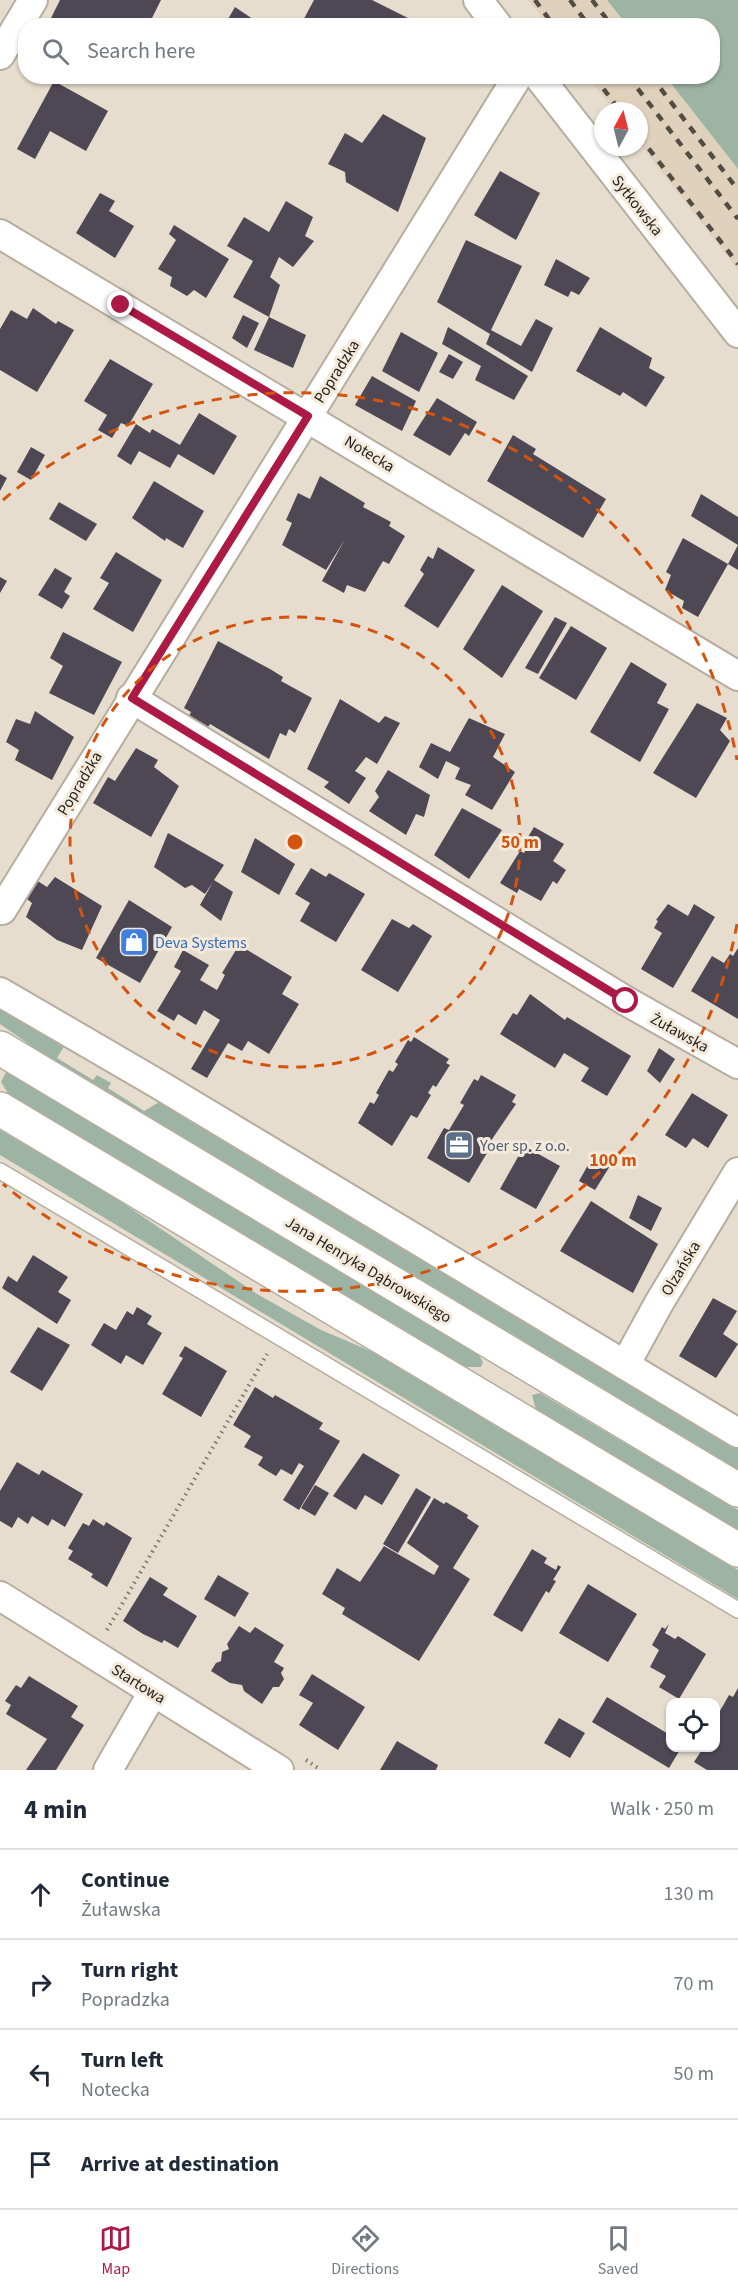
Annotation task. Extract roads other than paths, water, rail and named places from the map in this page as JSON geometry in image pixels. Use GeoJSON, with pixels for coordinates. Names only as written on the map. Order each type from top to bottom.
{"type":"FeatureCollection","features":[{"type":"Feature","properties":{"kind":"main road","name":"Jana Henryka Dąbrowskiego"},"geometry":{"type":"LineString","coordinates":[[0,1048],[738,1490]]}},
{"type":"Feature","properties":{"kind":"main road"},"geometry":{"type":"LineString","coordinates":[[0,1109],[738,1550]]}},
{"type":"Feature","properties":{"kind":"street"},"geometry":{"type":"LineString","coordinates":[[22,18],[33,0]]}},
{"type":"Feature","properties":{"kind":"street"},"geometry":{"type":"LineString","coordinates":[[478,0],[492,18]]}},
{"type":"Feature","properties":{"kind":"street"},"geometry":{"type":"LineString","coordinates":[[0,55],[18,25]]}},
{"type":"Feature","properties":{"kind":"street","name":"Popradzka"},"geometry":{"type":"LineString","coordinates":[[2,910],[513,84]]}},
{"type":"Feature","properties":{"kind":"street","name":"Sytkowska"},"geometry":{"type":"LineString","coordinates":[[544,84],[738,333]]}},
{"type":"Feature","properties":{"kind":"street","name":"Notecka"},"geometry":{"type":"LineString","coordinates":[[0,234],[308,416],[738,676]]}},
{"type":"Feature","properties":{"kind":"street","name":"Żuławska"},"geometry":{"type":"LineString","coordinates":[[132,698],[616,995],[738,1064]]}},
{"type":"Feature","properties":{"kind":"street"},"geometry":{"type":"LineString","coordinates":[[0,992],[738,1433]]}},
{"type":"Feature","properties":{"kind":"street","name":"Olzańska"},"geometry":{"type":"LineString","coordinates":[[625,1365],[659,1303],[738,1172]]}},
{"type":"Feature","properties":{"kind":"street","name":"Startowa"},"geometry":{"type":"LineString","coordinates":[[0,1596],[279,1770]]}},
{"type":"Feature","properties":{"kind":"street"},"geometry":{"type":"LineString","coordinates":[[108,1770],[153,1692]]}},
{"type":"Feature","properties":{"kind":"lane"},"geometry":{"type":"LineString","coordinates":[[0,1171],[276,1338],[738,1610]]}},
{"type":"Feature","properties":{"kind":"railway"},"geometry":{"type":"LineString","coordinates":[[535,0],[548,18]]}},
{"type":"Feature","properties":{"kind":"railway"},"geometry":{"type":"LineString","coordinates":[[570,0],[583,18]]}},
{"type":"Feature","properties":{"kind":"railway"},"geometry":{"type":"LineString","coordinates":[[592,0],[606,18]]}},
{"type":"Feature","properties":{"kind":"railway"},"geometry":{"type":"LineString","coordinates":[[600,84],[613,102]]}},
{"type":"Feature","properties":{"kind":"railway"},"geometry":{"type":"LineString","coordinates":[[634,84],[738,219]]}},
{"type":"Feature","properties":{"kind":"railway"},"geometry":{"type":"LineString","coordinates":[[657,84],[738,190]]}},
{"type":"Feature","properties":{"kind":"railway"},"geometry":{"type":"LineString","coordinates":[[648,148],[738,264]]}},
{"type":"Feature","properties":{"kind":"place","name":"Deva Systems"},"geometry":{"type":"Point","coordinates":[134,942]}},
{"type":"Feature","properties":{"kind":"place","name":"Yoer sp. z o.o."},"geometry":{"type":"Point","coordinates":[459,1145]}}]}
